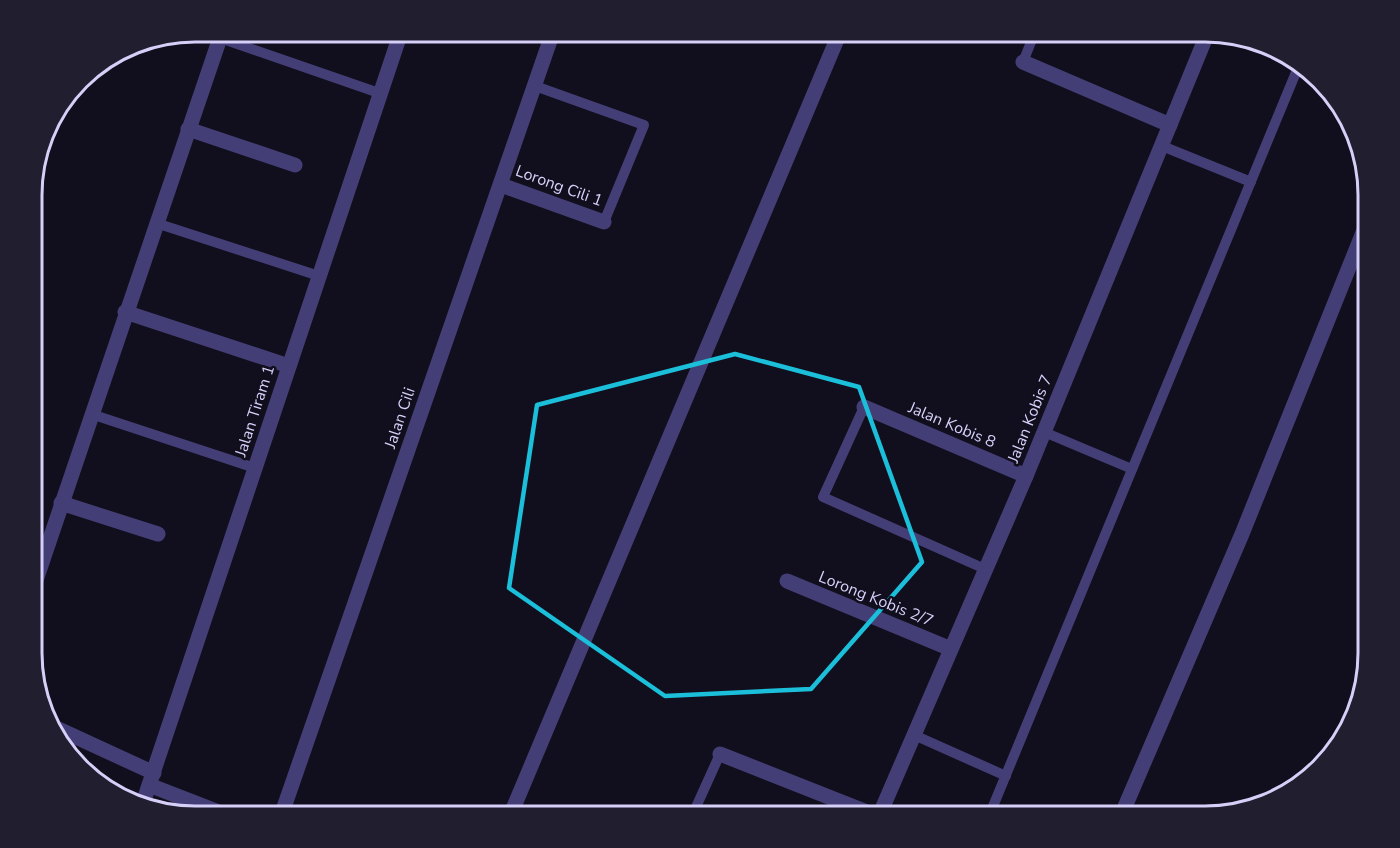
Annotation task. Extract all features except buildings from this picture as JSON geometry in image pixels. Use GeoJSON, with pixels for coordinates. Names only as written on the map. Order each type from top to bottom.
{"type":"FeatureCollection","features":[{"type":"Feature","properties":{"kind":"street"},"geometry":{"type":"LineString","coordinates":[[42,561],[219,42]]}},
{"type":"Feature","properties":{"kind":"street","name":"Jalan Tiram 1"},"geometry":{"type":"LineString","coordinates":[[145,797],[397,42]]}},
{"type":"Feature","properties":{"kind":"street","name":"Jalan Cili"},"geometry":{"type":"LineString","coordinates":[[284,806],[550,42]]}},
{"type":"Feature","properties":{"kind":"street"},"geometry":{"type":"LineString","coordinates":[[514,806],[836,42]]}},
{"type":"Feature","properties":{"kind":"street","name":"Jalan Kobis 7"},"geometry":{"type":"LineString","coordinates":[[882,806],[1026,476],[1204,42]]}},
{"type":"Feature","properties":{"kind":"street"},"geometry":{"type":"LineString","coordinates":[[1023,62],[1170,124]]}},
{"type":"Feature","properties":{"kind":"street"},"geometry":{"type":"LineString","coordinates":[[188,129],[295,165]]}},
{"type":"Feature","properties":{"kind":"street","name":"Lorong Cili 1"},"geometry":{"type":"LineString","coordinates":[[501,184],[604,222]]}},
{"type":"Feature","properties":{"kind":"street"},"geometry":{"type":"LineString","coordinates":[[1125,806],[1242,534],[1358,245]]}},
{"type":"Feature","properties":{"kind":"street"},"geometry":{"type":"LineString","coordinates":[[125,312],[289,366]]}},
{"type":"Feature","properties":{"kind":"street","name":"Jalan Kobis 8"},"geometry":{"type":"LineString","coordinates":[[864,407],[1026,476]]}},
{"type":"Feature","properties":{"kind":"street"},"geometry":{"type":"LineString","coordinates":[[61,503],[158,534]]}},
{"type":"Feature","properties":{"kind":"street","name":"Lorong Kobis 2/7"},"geometry":{"type":"LineString","coordinates":[[787,581],[951,649]]}},
{"type":"Feature","properties":{"kind":"street"},"geometry":{"type":"LineString","coordinates":[[65,733],[151,779],[208,806]]}},
{"type":"Feature","properties":{"kind":"street"},"geometry":{"type":"LineString","coordinates":[[720,754],[853,806]]}},
{"type":"Feature","properties":{"kind":"lane"},"geometry":{"type":"LineString","coordinates":[[240,42],[379,93]]}},
{"type":"Feature","properties":{"kind":"lane"},"geometry":{"type":"LineString","coordinates":[[1023,62],[1031,42]]}},
{"type":"Feature","properties":{"kind":"lane"},"geometry":{"type":"LineString","coordinates":[[993,806],[1296,72]]}},
{"type":"Feature","properties":{"kind":"lane"},"geometry":{"type":"LineString","coordinates":[[535,86],[644,125],[604,222]]}},
{"type":"Feature","properties":{"kind":"lane"},"geometry":{"type":"LineString","coordinates":[[1162,146],[1251,182]]}},
{"type":"Feature","properties":{"kind":"lane"},"geometry":{"type":"LineString","coordinates":[[156,223],[319,276]]}},
{"type":"Feature","properties":{"kind":"lane"},"geometry":{"type":"LineString","coordinates":[[864,407],[823,497],[985,569]]}},
{"type":"Feature","properties":{"kind":"lane"},"geometry":{"type":"LineString","coordinates":[[91,414],[255,468]]}},
{"type":"Feature","properties":{"kind":"lane"},"geometry":{"type":"LineString","coordinates":[[1044,432],[1132,469]]}},
{"type":"Feature","properties":{"kind":"lane"},"geometry":{"type":"LineString","coordinates":[[914,735],[1006,776]]}},
{"type":"Feature","properties":{"kind":"lane"},"geometry":{"type":"LineString","coordinates":[[697,806],[720,754]]}},
{"type":"Feature","properties":{"kind":"highlighted area"},"geometry":{"type":"Polygon","coordinates":[[[735,354],[859,387],[922,562],[811,689],[665,696],[509,588],[537,405],[735,354]]]}}]}
